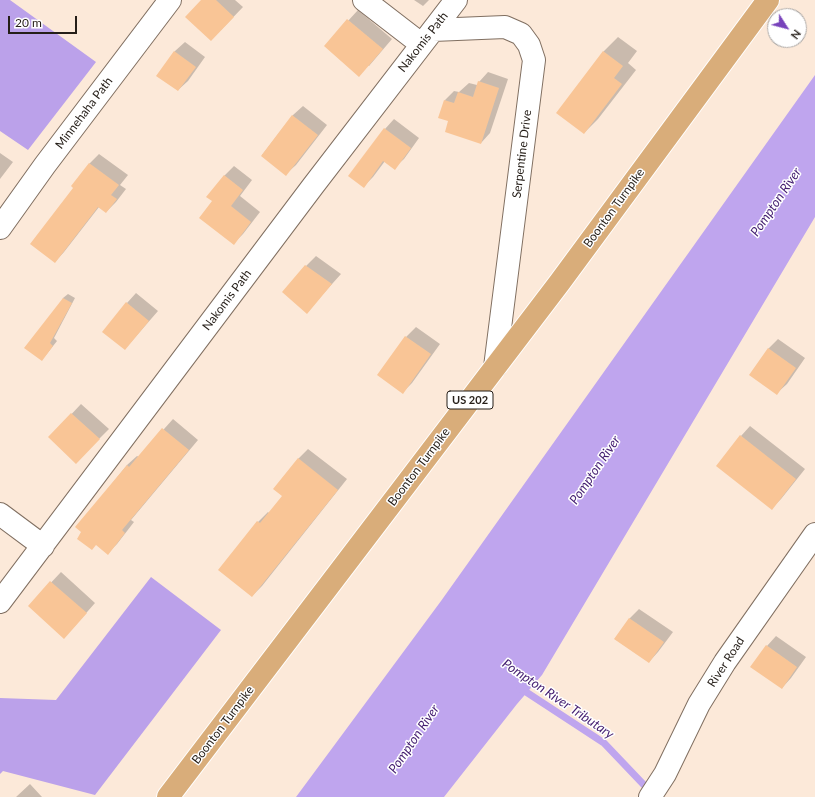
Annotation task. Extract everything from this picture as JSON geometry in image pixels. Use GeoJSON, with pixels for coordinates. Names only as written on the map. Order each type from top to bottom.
{"type":"FeatureCollection","features":[{"type":"Feature","properties":{"kind":"main road","name":"Boonton Turnpike"},"geometry":{"type":"LineString","coordinates":[[168,797],[560,282],[768,0]]}},
{"type":"Feature","properties":{"kind":"street","name":"Minnehaha Path"},"geometry":{"type":"LineString","coordinates":[[0,228],[45,165],[170,0]]}},
{"type":"Feature","properties":{"kind":"street"},"geometry":{"type":"LineString","coordinates":[[364,0],[427,37]]}},
{"type":"Feature","properties":{"kind":"street","name":"Nakomis Path"},"geometry":{"type":"LineString","coordinates":[[0,602],[456,0]]}},
{"type":"Feature","properties":{"kind":"street","name":"Serpentine Drive"},"geometry":{"type":"LineString","coordinates":[[427,37],[504,27],[521,34],[529,45],[534,60],[495,366]]}},
{"type":"Feature","properties":{"kind":"street"},"geometry":{"type":"LineString","coordinates":[[0,514],[43,546]]}},
{"type":"Feature","properties":{"kind":"street","name":"River Road"},"geometry":{"type":"LineString","coordinates":[[650,797],[665,774],[699,704],[725,662],[815,534]]}},
{"type":"Feature","properties":{"kind":"shaded area"},"geometry":{"type":"Polygon","coordinates":[[[0,0],[10,0],[96,62],[28,150],[0,131],[0,0]]]}},
{"type":"Feature","properties":{"kind":"shaded area"},"geometry":{"type":"Polygon","coordinates":[[[151,577],[221,630],[95,795],[3,771],[0,774],[0,698],[56,700],[151,577]]]}},
{"type":"Feature","properties":{"kind":"water","name":"Pompton River"},"geometry":{"type":"Polygon","coordinates":[[[815,75],[815,217],[542,675],[517,704],[444,797],[296,797],[441,601],[815,75]]]}},
{"type":"Feature","properties":{"kind":"building"},"geometry":{"type":"Polygon","coordinates":[[[201,0],[216,0],[234,17],[211,41],[185,17],[201,0]]]}},
{"type":"Feature","properties":{"kind":"building"},"geometry":{"type":"Polygon","coordinates":[[[347,19],[383,49],[359,77],[324,46],[347,19]]]}},
{"type":"Feature","properties":{"kind":"building"},"geometry":{"type":"Polygon","coordinates":[[[174,51],[196,67],[178,91],[156,76],[174,51]]]}},
{"type":"Feature","properties":{"kind":"building"},"geometry":{"type":"Polygon","coordinates":[[[603,51],[623,66],[614,78],[622,84],[584,134],[556,113],[603,51]]]}},
{"type":"Feature","properties":{"kind":"building"},"geometry":{"type":"Polygon","coordinates":[[[478,81],[499,88],[481,144],[445,132],[448,121],[438,118],[444,100],[454,103],[458,92],[473,97],[478,81]]]}},
{"type":"Feature","properties":{"kind":"building"},"geometry":{"type":"Polygon","coordinates":[[[292,115],[318,135],[286,176],[261,156],[292,115]]]}},
{"type":"Feature","properties":{"kind":"building"},"geometry":{"type":"Polygon","coordinates":[[[384,128],[411,148],[395,170],[383,161],[364,188],[348,176],[384,128]]]}},
{"type":"Feature","properties":{"kind":"building"},"geometry":{"type":"Polygon","coordinates":[[[89,163],[119,185],[111,195],[117,199],[106,213],[98,207],[55,263],[30,244],[73,188],[71,186],[89,163]]]}},
{"type":"Feature","properties":{"kind":"building"},"geometry":{"type":"Polygon","coordinates":[[[224,175],[243,190],[231,206],[251,222],[234,245],[199,218],[212,201],[206,197],[224,175]]]}},
{"type":"Feature","properties":{"kind":"building"},"geometry":{"type":"Polygon","coordinates":[[[305,265],[332,284],[307,314],[282,292],[305,265]]]}},
{"type":"Feature","properties":{"kind":"building"},"geometry":{"type":"Polygon","coordinates":[[[63,298],[72,303],[50,343],[53,346],[42,361],[24,348],[63,298]]]}},
{"type":"Feature","properties":{"kind":"building"},"geometry":{"type":"Polygon","coordinates":[[[126,302],[149,321],[125,350],[102,332],[126,302]]]}},
{"type":"Feature","properties":{"kind":"building"},"geometry":{"type":"Polygon","coordinates":[[[405,336],[431,354],[403,394],[377,375],[405,336]]]}},
{"type":"Feature","properties":{"kind":"building"},"geometry":{"type":"Polygon","coordinates":[[[768,348],[796,368],[777,395],[749,375],[768,348]]]}},
{"type":"Feature","properties":{"kind":"building"},"geometry":{"type":"Polygon","coordinates":[[[71,413],[100,439],[76,464],[48,437],[71,413]]]}},
{"type":"Feature","properties":{"kind":"building"},"geometry":{"type":"Polygon","coordinates":[[[162,428],[189,450],[122,530],[125,533],[108,555],[96,545],[92,550],[77,539],[81,532],[75,527],[127,465],[129,467],[162,428]]]}},
{"type":"Feature","properties":{"kind":"building"},"geometry":{"type":"Polygon","coordinates":[[[740,435],[796,479],[772,510],[716,466],[740,435]]]}},
{"type":"Feature","properties":{"kind":"building"},"geometry":{"type":"Polygon","coordinates":[[[298,458],[338,490],[252,597],[218,570],[257,521],[260,523],[282,496],[273,489],[298,458]]]}},
{"type":"Feature","properties":{"kind":"building"},"geometry":{"type":"Polygon","coordinates":[[[50,581],[87,613],[64,639],[28,606],[50,581]]]}},
{"type":"Feature","properties":{"kind":"building"},"geometry":{"type":"Polygon","coordinates":[[[629,618],[664,642],[649,663],[614,639],[629,618]]]}},
{"type":"Feature","properties":{"kind":"building"},"geometry":{"type":"Polygon","coordinates":[[[766,645],[797,667],[782,689],[750,667],[766,645]]]}},
{"type":"Feature","properties":{"kind":"waterway","name":"Pompton River Tributary"},"geometry":{"type":"LineString","coordinates":[[520,688],[604,743],[644,785]]}}]}
